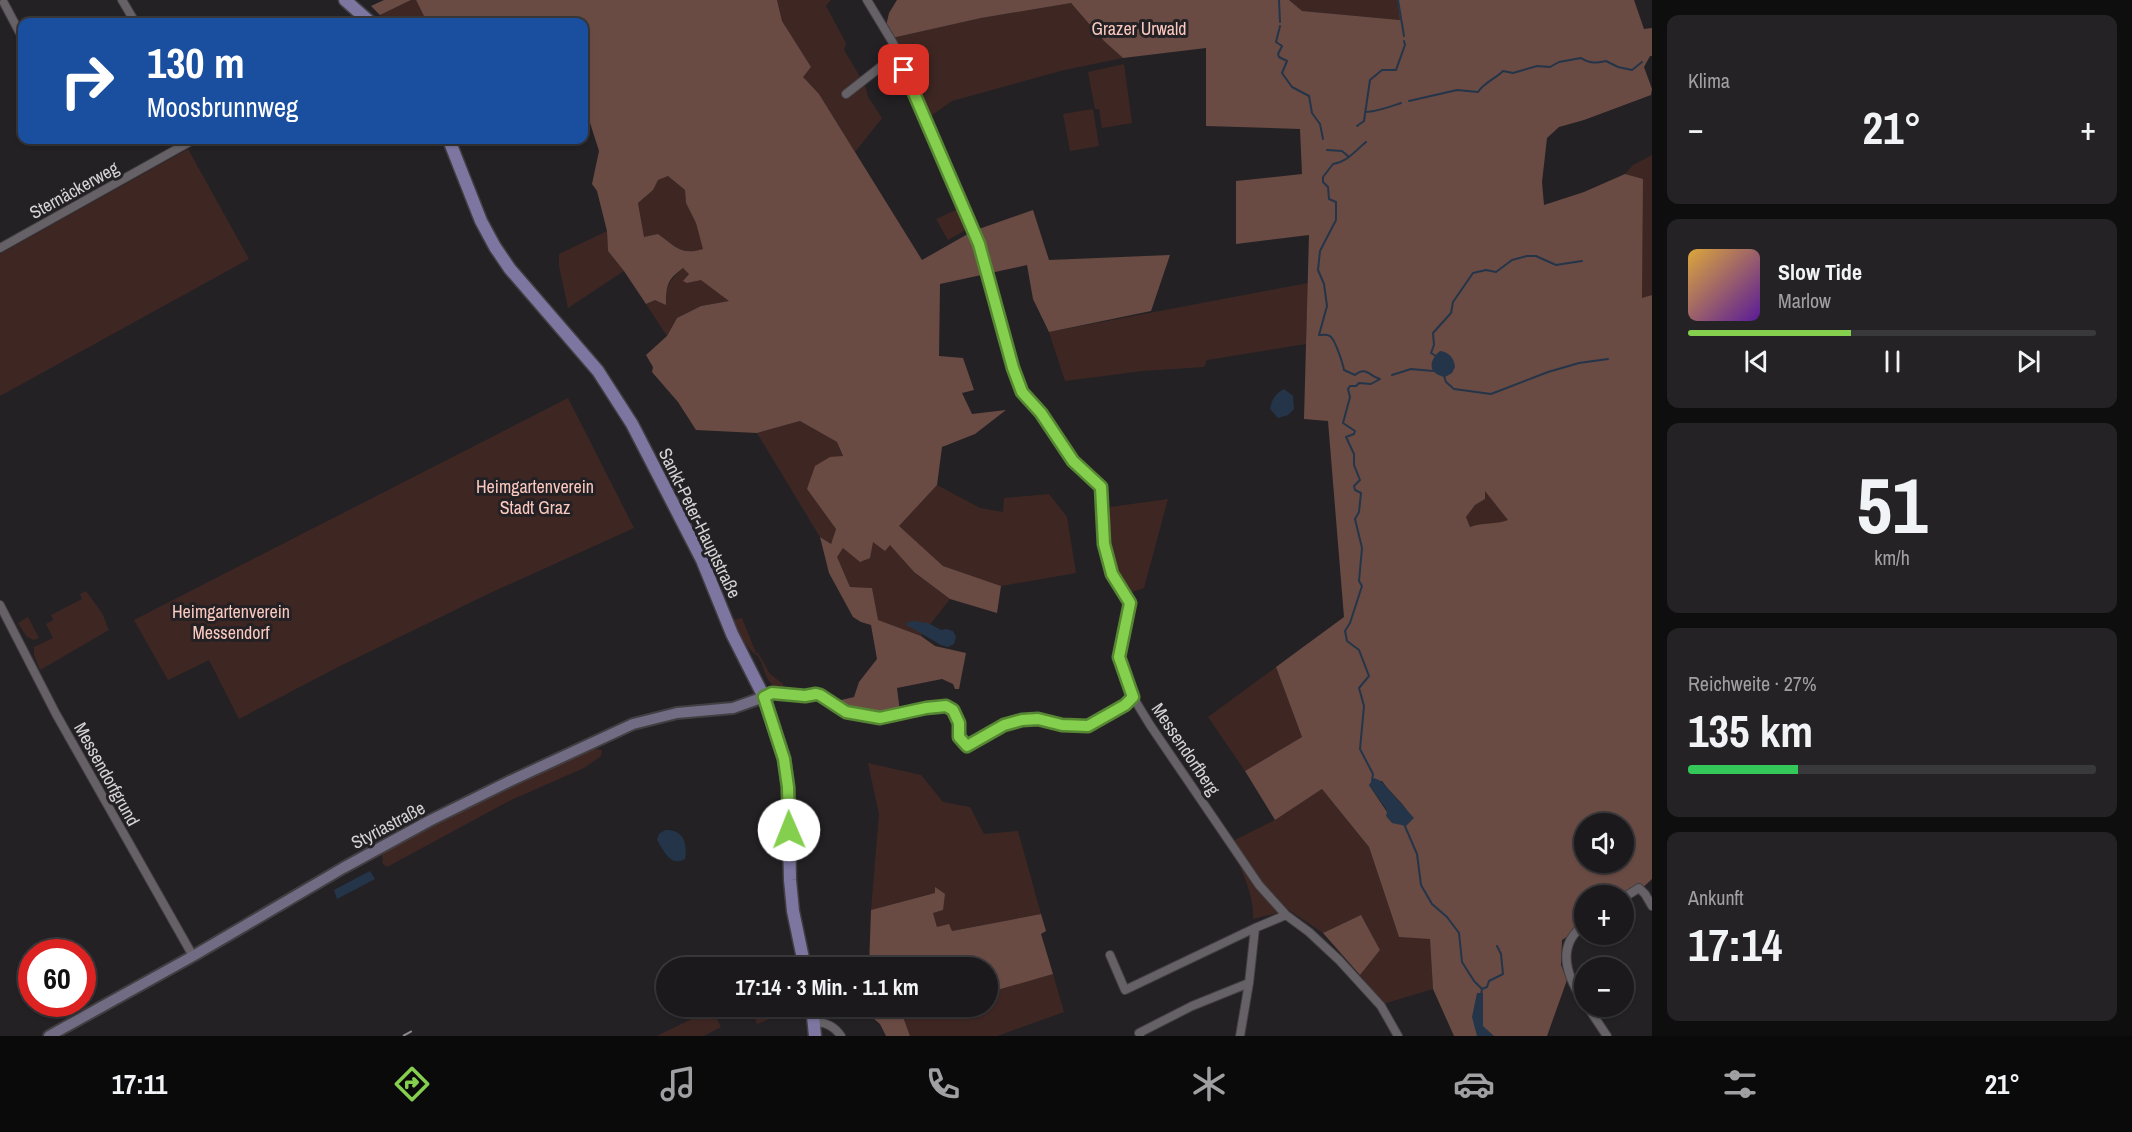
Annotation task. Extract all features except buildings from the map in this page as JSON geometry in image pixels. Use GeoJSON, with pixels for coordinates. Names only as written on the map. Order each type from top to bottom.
{"type":"FeatureCollection","features":[{"type":"Feature","properties":{"kind":"main road"},"geometry":{"type":"LineString","coordinates":[[345,0],[365,18]]}},
{"type":"Feature","properties":{"kind":"main road","name":"Sankt-Peter-Hauptstraße"},"geometry":{"type":"LineString","coordinates":[[450,144],[481,221],[495,247],[510,269],[597,371],[632,424],[702,560],[732,634],[764,697],[784,759],[788,787],[790,880],[793,911],[803,957]]}},
{"type":"Feature","properties":{"kind":"main road"},"geometry":{"type":"LineString","coordinates":[[813,1017],[815,1036]]}},
{"type":"Feature","properties":{"kind":"street"},"geometry":{"type":"LineString","coordinates":[[122,0],[133,18]]}},
{"type":"Feature","properties":{"kind":"street","name":"Messendorfberg"},"geometry":{"type":"LineString","coordinates":[[867,0],[893,43],[979,244],[1013,368],[1022,392],[1041,413],[1073,461],[1101,487],[1104,544],[1112,574],[1130,603],[1119,657],[1133,697],[1259,885],[1286,915],[1309,932],[1347,969],[1381,1006],[1398,1036]]}},
{"type":"Feature","properties":{"kind":"street"},"geometry":{"type":"LineString","coordinates":[[4,3],[18,29]]}},
{"type":"Feature","properties":{"kind":"street"},"geometry":{"type":"LineString","coordinates":[[846,94],[897,54]]}},
{"type":"Feature","properties":{"kind":"street","name":"Sternäckerweg"},"geometry":{"type":"LineString","coordinates":[[0,248],[186,144]]}},
{"type":"Feature","properties":{"kind":"street","name":"Messendorfgrund"},"geometry":{"type":"LineString","coordinates":[[0,605],[56,714],[193,956]]}},
{"type":"Feature","properties":{"kind":"street"},"geometry":{"type":"LineString","coordinates":[[764,697],[772,693],[805,696],[816,694],[846,712],[880,718],[946,706],[953,710],[959,723],[959,737],[967,746],[1004,725],[1022,720],[1038,719],[1062,725],[1088,726],[1125,705],[1133,697]]}},
{"type":"Feature","properties":{"kind":"street","name":"Styriastraße"},"geometry":{"type":"LineString","coordinates":[[49,1036],[429,821],[633,723],[677,713],[733,708],[764,697]]}},
{"type":"Feature","properties":{"kind":"street"},"geometry":{"type":"LineString","coordinates":[[1634,891],[1642,889],[1652,906]]}},
{"type":"Feature","properties":{"kind":"street"},"geometry":{"type":"LineString","coordinates":[[1110,955],[1125,990],[1286,915]]}},
{"type":"Feature","properties":{"kind":"street"},"geometry":{"type":"LineString","coordinates":[[1240,1036],[1255,928]]}},
{"type":"Feature","properties":{"kind":"street"},"geometry":{"type":"LineString","coordinates":[[1574,934],[1565,951],[1569,973],[1574,983]]}},
{"type":"Feature","properties":{"kind":"street"},"geometry":{"type":"LineString","coordinates":[[1140,1036],[1139,1033],[1192,1006],[1249,982]]}},
{"type":"Feature","properties":{"kind":"street"},"geometry":{"type":"LineString","coordinates":[[1594,1017],[1607,1036]]}},
{"type":"Feature","properties":{"kind":"street"},"geometry":{"type":"LineString","coordinates":[[814,1023],[822,1022],[837,1030],[841,1036]]}},
{"type":"Feature","properties":{"kind":"green space"},"geometry":{"type":"Polygon","coordinates":[[[384,0],[411,0],[380,15],[371,6],[384,0]]]}},
{"type":"Feature","properties":{"kind":"green space"},"geometry":{"type":"Polygon","coordinates":[[[411,0],[416,0],[425,18],[382,18],[380,15],[411,0]]]}},
{"type":"Feature","properties":{"kind":"green space"},"geometry":{"type":"Polygon","coordinates":[[[416,0],[777,0],[782,21],[811,67],[803,77],[819,94],[922,260],[973,231],[1033,210],[1049,260],[1170,255],[1151,311],[1049,332],[1033,299],[1027,265],[940,284],[939,356],[963,358],[974,390],[962,393],[972,414],[1006,410],[975,434],[942,447],[937,485],[899,526],[943,566],[1001,586],[997,613],[950,599],[914,572],[890,545],[885,551],[873,542],[870,558],[860,562],[843,548],[837,557],[850,587],[872,588],[878,620],[921,636],[935,646],[966,653],[959,689],[955,689],[953,684],[942,679],[897,688],[900,712],[891,722],[848,717],[824,704],[854,697],[859,682],[877,659],[871,625],[853,617],[829,573],[820,537],[831,544],[836,529],[807,489],[815,466],[830,457],[843,456],[837,442],[800,421],[757,433],[696,430],[678,402],[652,372],[653,367],[646,355],[667,336],[677,318],[701,306],[729,301],[701,280],[687,283],[683,281],[689,274],[683,268],[668,283],[666,305],[655,300],[646,304],[608,251],[607,231],[597,191],[592,184],[599,151],[588,117],[588,18],[425,18],[416,0]],[[668,176],[658,180],[653,190],[638,203],[644,237],[658,234],[679,249],[695,251],[703,249],[696,223],[686,203],[685,190],[668,176]]]}},
{"type":"Feature","properties":{"kind":"green space"},"geometry":{"type":"Polygon","coordinates":[[[777,0],[831,0],[826,6],[846,43],[844,50],[865,85],[868,97],[882,118],[855,152],[819,94],[802,77],[811,67],[782,21],[777,0]]]}},
{"type":"Feature","properties":{"kind":"green space","name":"Grazer Urwald"},"geometry":{"type":"Polygon","coordinates":[[[897,0],[1289,0],[1302,11],[1400,20],[1398,0],[1634,0],[1644,29],[1652,28],[1652,56],[1644,67],[1652,89],[1651,95],[1559,127],[1547,138],[1542,182],[1544,205],[1584,192],[1625,174],[1643,179],[1642,298],[1652,295],[1652,879],[1634,893],[1634,885],[1574,885],[1574,932],[1562,940],[1561,965],[1567,980],[1547,1036],[1454,1036],[1433,989],[1430,939],[1399,937],[1369,847],[1322,789],[1275,820],[1245,771],[1302,737],[1276,667],[1344,617],[1328,421],[1304,419],[1309,235],[1236,244],[1236,181],[1302,174],[1300,129],[1206,126],[1206,48],[1123,58],[1104,41],[1071,3],[981,18],[892,38],[886,26],[889,13],[897,0]],[[1485,491],[1485,499],[1475,505],[1466,517],[1470,527],[1508,520],[1485,491]],[[1382,781],[1369,785],[1387,812],[1409,814],[1403,805],[1382,781]]]}},
{"type":"Feature","properties":{"kind":"green space"},"geometry":{"type":"Polygon","coordinates":[[[1289,0],[1398,0],[1401,20],[1302,11],[1289,0]]]}},
{"type":"Feature","properties":{"kind":"green space"},"geometry":{"type":"Polygon","coordinates":[[[1071,3],[1104,41],[1123,58],[1064,70],[952,101],[929,117],[926,108],[917,101],[892,38],[981,18],[1071,3]]]}},
{"type":"Feature","properties":{"kind":"green space"},"geometry":{"type":"Polygon","coordinates":[[[1124,64],[1132,123],[1102,128],[1099,109],[1095,109],[1088,72],[1124,64]]]}},
{"type":"Feature","properties":{"kind":"green space"},"geometry":{"type":"Polygon","coordinates":[[[1093,109],[1099,146],[1070,151],[1063,114],[1093,109]]]}},
{"type":"Feature","properties":{"kind":"green space"},"geometry":{"type":"Polygon","coordinates":[[[188,149],[249,259],[0,396],[0,254],[188,149]]]}},
{"type":"Feature","properties":{"kind":"green space"},"geometry":{"type":"Polygon","coordinates":[[[1652,155],[1652,295],[1642,299],[1643,180],[1625,174],[1633,165],[1652,155]]]}},
{"type":"Feature","properties":{"kind":"green space"},"geometry":{"type":"Polygon","coordinates":[[[668,176],[685,190],[686,203],[696,223],[704,249],[690,251],[679,249],[658,234],[644,238],[638,203],[653,190],[658,180],[668,176]]]}},
{"type":"Feature","properties":{"kind":"green space"},"geometry":{"type":"Polygon","coordinates":[[[958,209],[964,224],[964,231],[948,240],[936,219],[958,209]]]}},
{"type":"Feature","properties":{"kind":"green space"},"geometry":{"type":"Polygon","coordinates":[[[607,231],[608,251],[624,271],[568,308],[559,266],[559,254],[607,231]]]}},
{"type":"Feature","properties":{"kind":"green space"},"geometry":{"type":"Polygon","coordinates":[[[683,268],[689,273],[684,281],[688,283],[701,279],[730,301],[701,306],[677,318],[667,336],[646,304],[657,297],[683,268]]]}},
{"type":"Feature","properties":{"kind":"green space"},"geometry":{"type":"Polygon","coordinates":[[[1308,283],[1306,344],[1207,360],[1204,367],[1142,371],[1065,381],[1049,332],[1308,283]]]}},
{"type":"Feature","properties":{"kind":"green space","name":"Heimgartenverein Stadt Graz"},"geometry":{"type":"Polygon","coordinates":[[[568,398],[634,528],[490,593],[334,669],[239,719],[209,660],[168,680],[134,620],[568,398]]]}},
{"type":"Feature","properties":{"kind":"green space"},"geometry":{"type":"Polygon","coordinates":[[[800,421],[837,442],[843,457],[807,489],[836,529],[831,544],[820,537],[757,433],[800,421]]]}},
{"type":"Feature","properties":{"kind":"green space"},"geometry":{"type":"Polygon","coordinates":[[[937,485],[980,508],[1003,512],[1004,498],[1049,494],[1067,517],[1076,573],[1001,586],[943,566],[898,526],[937,485]]]}},
{"type":"Feature","properties":{"kind":"green space"},"geometry":{"type":"Polygon","coordinates":[[[1485,490],[1509,520],[1499,524],[1470,527],[1466,517],[1475,505],[1485,499],[1485,490]]]}},
{"type":"Feature","properties":{"kind":"green space"},"geometry":{"type":"Polygon","coordinates":[[[1168,499],[1144,588],[1132,592],[1109,560],[1110,507],[1168,499]]]}},
{"type":"Feature","properties":{"kind":"green space"},"geometry":{"type":"Polygon","coordinates":[[[873,542],[890,544],[914,572],[950,599],[921,636],[877,620],[872,588],[850,587],[836,557],[843,548],[873,542]]]}},
{"type":"Feature","properties":{"kind":"green space"},"geometry":{"type":"Polygon","coordinates":[[[86,591],[102,613],[109,630],[40,670],[34,655],[34,647],[53,638],[46,624],[53,620],[51,615],[82,599],[80,594],[86,591]]]}},
{"type":"Feature","properties":{"kind":"green space"},"geometry":{"type":"Polygon","coordinates":[[[28,617],[39,638],[34,640],[27,637],[18,623],[28,617]]]}},
{"type":"Feature","properties":{"kind":"green space"},"geometry":{"type":"Polygon","coordinates":[[[742,618],[756,653],[758,653],[770,674],[783,684],[784,688],[770,682],[758,656],[743,640],[733,620],[742,618]]]}},
{"type":"Feature","properties":{"kind":"green space"},"geometry":{"type":"Polygon","coordinates":[[[1276,667],[1302,737],[1245,771],[1208,717],[1276,667]]]}},
{"type":"Feature","properties":{"kind":"green space"},"geometry":{"type":"Polygon","coordinates":[[[595,749],[602,750],[601,756],[584,768],[511,800],[387,867],[383,864],[382,855],[401,842],[478,802],[564,761],[595,749]]]}},
{"type":"Feature","properties":{"kind":"green space"},"geometry":{"type":"Polygon","coordinates":[[[868,763],[921,775],[943,802],[970,807],[984,834],[1018,831],[1041,914],[952,931],[937,927],[933,913],[943,910],[935,888],[935,893],[871,910],[879,814],[868,763]]]}},
{"type":"Feature","properties":{"kind":"green space"},"geometry":{"type":"Polygon","coordinates":[[[1322,789],[1369,847],[1399,937],[1430,938],[1433,989],[1383,1004],[1360,975],[1380,950],[1361,915],[1323,933],[1289,910],[1253,919],[1252,901],[1246,880],[1227,844],[1275,820],[1322,789]]]}},
{"type":"Feature","properties":{"kind":"green space"},"geometry":{"type":"Polygon","coordinates":[[[935,887],[945,894],[943,910],[933,913],[937,927],[949,924],[952,931],[1041,914],[1046,931],[1041,934],[1053,974],[998,990],[998,957],[869,957],[871,910],[935,893],[935,887]]]}},
{"type":"Feature","properties":{"kind":"green space"},"geometry":{"type":"Polygon","coordinates":[[[1361,915],[1380,950],[1360,975],[1323,933],[1361,915]]]}},
{"type":"Feature","properties":{"kind":"green space"},"geometry":{"type":"Polygon","coordinates":[[[1053,974],[1064,1012],[997,1036],[910,1036],[902,1017],[998,1017],[998,990],[1053,974]]]}},
{"type":"Feature","properties":{"kind":"green space"},"geometry":{"type":"Polygon","coordinates":[[[696,1017],[716,1017],[721,1027],[704,1036],[657,1036],[696,1017]]]}},
{"type":"Feature","properties":{"kind":"green space"},"geometry":{"type":"Polygon","coordinates":[[[755,1017],[774,1017],[757,1024],[755,1017]]]}},
{"type":"Feature","properties":{"kind":"green space"},"geometry":{"type":"Polygon","coordinates":[[[872,1017],[903,1017],[910,1036],[886,1036],[880,1024],[872,1017]]]}},
{"type":"Feature","properties":{"kind":"water"},"geometry":{"type":"Polygon","coordinates":[[[1440,351],[1452,358],[1455,367],[1452,373],[1445,377],[1435,373],[1432,367],[1433,359],[1440,351]]]}},
{"type":"Feature","properties":{"kind":"water"},"geometry":{"type":"Polygon","coordinates":[[[1284,389],[1293,396],[1294,409],[1288,415],[1278,418],[1270,409],[1274,397],[1284,389]]]}},
{"type":"Feature","properties":{"kind":"water"},"geometry":{"type":"Polygon","coordinates":[[[912,621],[928,623],[941,630],[953,631],[956,637],[954,644],[948,647],[941,645],[905,624],[912,621]]]}},
{"type":"Feature","properties":{"kind":"water"},"geometry":{"type":"Polygon","coordinates":[[[1374,778],[1381,781],[1414,818],[1406,826],[1392,823],[1386,816],[1386,809],[1369,785],[1374,778]]]}},
{"type":"Feature","properties":{"kind":"water"},"geometry":{"type":"Polygon","coordinates":[[[665,830],[676,832],[683,838],[686,848],[685,859],[675,861],[665,853],[657,840],[659,834],[665,830]]]}},
{"type":"Feature","properties":{"kind":"water"},"geometry":{"type":"Polygon","coordinates":[[[370,871],[375,879],[337,899],[334,890],[370,871]]]}},
{"type":"Feature","properties":{"kind":"water"},"geometry":{"type":"Polygon","coordinates":[[[1477,993],[1483,993],[1483,1026],[1494,1036],[1477,1036],[1472,1017],[1477,993]]]}},
{"type":"Feature","properties":{"kind":"waterway"},"geometry":{"type":"LineString","coordinates":[[1279,0],[1280,22]]}},
{"type":"Feature","properties":{"kind":"waterway"},"geometry":{"type":"LineString","coordinates":[[1398,0],[1404,36]]}},
{"type":"Feature","properties":{"kind":"waterway"},"geometry":{"type":"LineString","coordinates":[[1280,26],[1276,42],[1282,46],[1278,54],[1287,61],[1282,73],[1292,87],[1309,96],[1312,113],[1320,124],[1323,139]]}},
{"type":"Feature","properties":{"kind":"waterway"},"geometry":{"type":"LineString","coordinates":[[1357,126],[1364,121],[1370,80],[1382,70],[1396,70],[1405,45],[1404,41]]}},
{"type":"Feature","properties":{"kind":"waterway"},"geometry":{"type":"LineString","coordinates":[[1409,101],[1457,90],[1478,92],[1503,71],[1513,73],[1537,66],[1550,67],[1559,62],[1581,58],[1593,62],[1606,61],[1632,70],[1642,62]]}},
{"type":"Feature","properties":{"kind":"waterway"},"geometry":{"type":"LineString","coordinates":[[1365,112],[1401,103]]}},
{"type":"Feature","properties":{"kind":"waterway"},"geometry":{"type":"LineString","coordinates":[[1366,142],[1347,159],[1333,164],[1323,177],[1323,182],[1328,187],[1329,199],[1336,202],[1336,220],[1320,251],[1318,270],[1324,284],[1327,306],[1319,335],[1332,338],[1344,370],[1355,375],[1362,371],[1380,379],[1371,384],[1359,383],[1356,386],[1350,386],[1348,389],[1350,397],[1343,423],[1355,431],[1354,434],[1346,437],[1354,454],[1354,465],[1360,480],[1354,486],[1355,490],[1361,493],[1359,512],[1355,519],[1362,548],[1359,581],[1362,586],[1350,623],[1345,631],[1347,641],[1359,650],[1369,676],[1359,688],[1364,706],[1360,749],[1373,774],[1372,781]]}},
{"type":"Feature","properties":{"kind":"waterway"},"geometry":{"type":"LineString","coordinates":[[1327,150],[1342,151],[1349,157]]}},
{"type":"Feature","properties":{"kind":"waterway"},"geometry":{"type":"LineString","coordinates":[[1436,356],[1431,353],[1434,345],[1433,333],[1451,313],[1453,302],[1473,273],[1486,270],[1496,272],[1512,260],[1527,256],[1536,256],[1556,265],[1582,261]]}},
{"type":"Feature","properties":{"kind":"waterway"},"geometry":{"type":"LineString","coordinates":[[1444,376],[1446,382],[1454,389],[1491,394],[1548,372],[1579,363],[1608,359]]}},
{"type":"Feature","properties":{"kind":"waterway"},"geometry":{"type":"LineString","coordinates":[[1392,375],[1411,369],[1433,371]]}},
{"type":"Feature","properties":{"kind":"waterway"},"geometry":{"type":"LineString","coordinates":[[1404,824],[1417,854],[1421,885],[1432,904],[1447,917],[1459,933],[1462,962],[1482,989],[1481,995]]}},
{"type":"Feature","properties":{"kind":"waterway"},"geometry":{"type":"LineString","coordinates":[[1482,989],[1487,987],[1489,981],[1503,974],[1501,954],[1497,946]]}},
{"type":"Feature","properties":{"kind":"railway"},"geometry":{"type":"LineString","coordinates":[[403,1036],[414,1030]]}},
{"type":"Feature","properties":{"kind":"route"},"geometry":{"type":"LineString","coordinates":[[789,830],[788,787],[784,759],[764,697],[772,693],[820,695],[846,712],[865,717],[880,718],[926,708],[950,707],[959,723],[959,737],[967,746],[1004,725],[1022,720],[1038,719],[1062,725],[1088,726],[1125,705],[1133,697],[1119,657],[1130,603],[1112,574],[1104,544],[1101,487],[1073,461],[1041,413],[1022,392],[1013,368],[979,244],[904,70]]}},
{"type":"Feature","properties":{"kind":"park label","name":"Heimgartenverein Messendorf"},"geometry":{"type":"Point","coordinates":[231,621]}}]}
